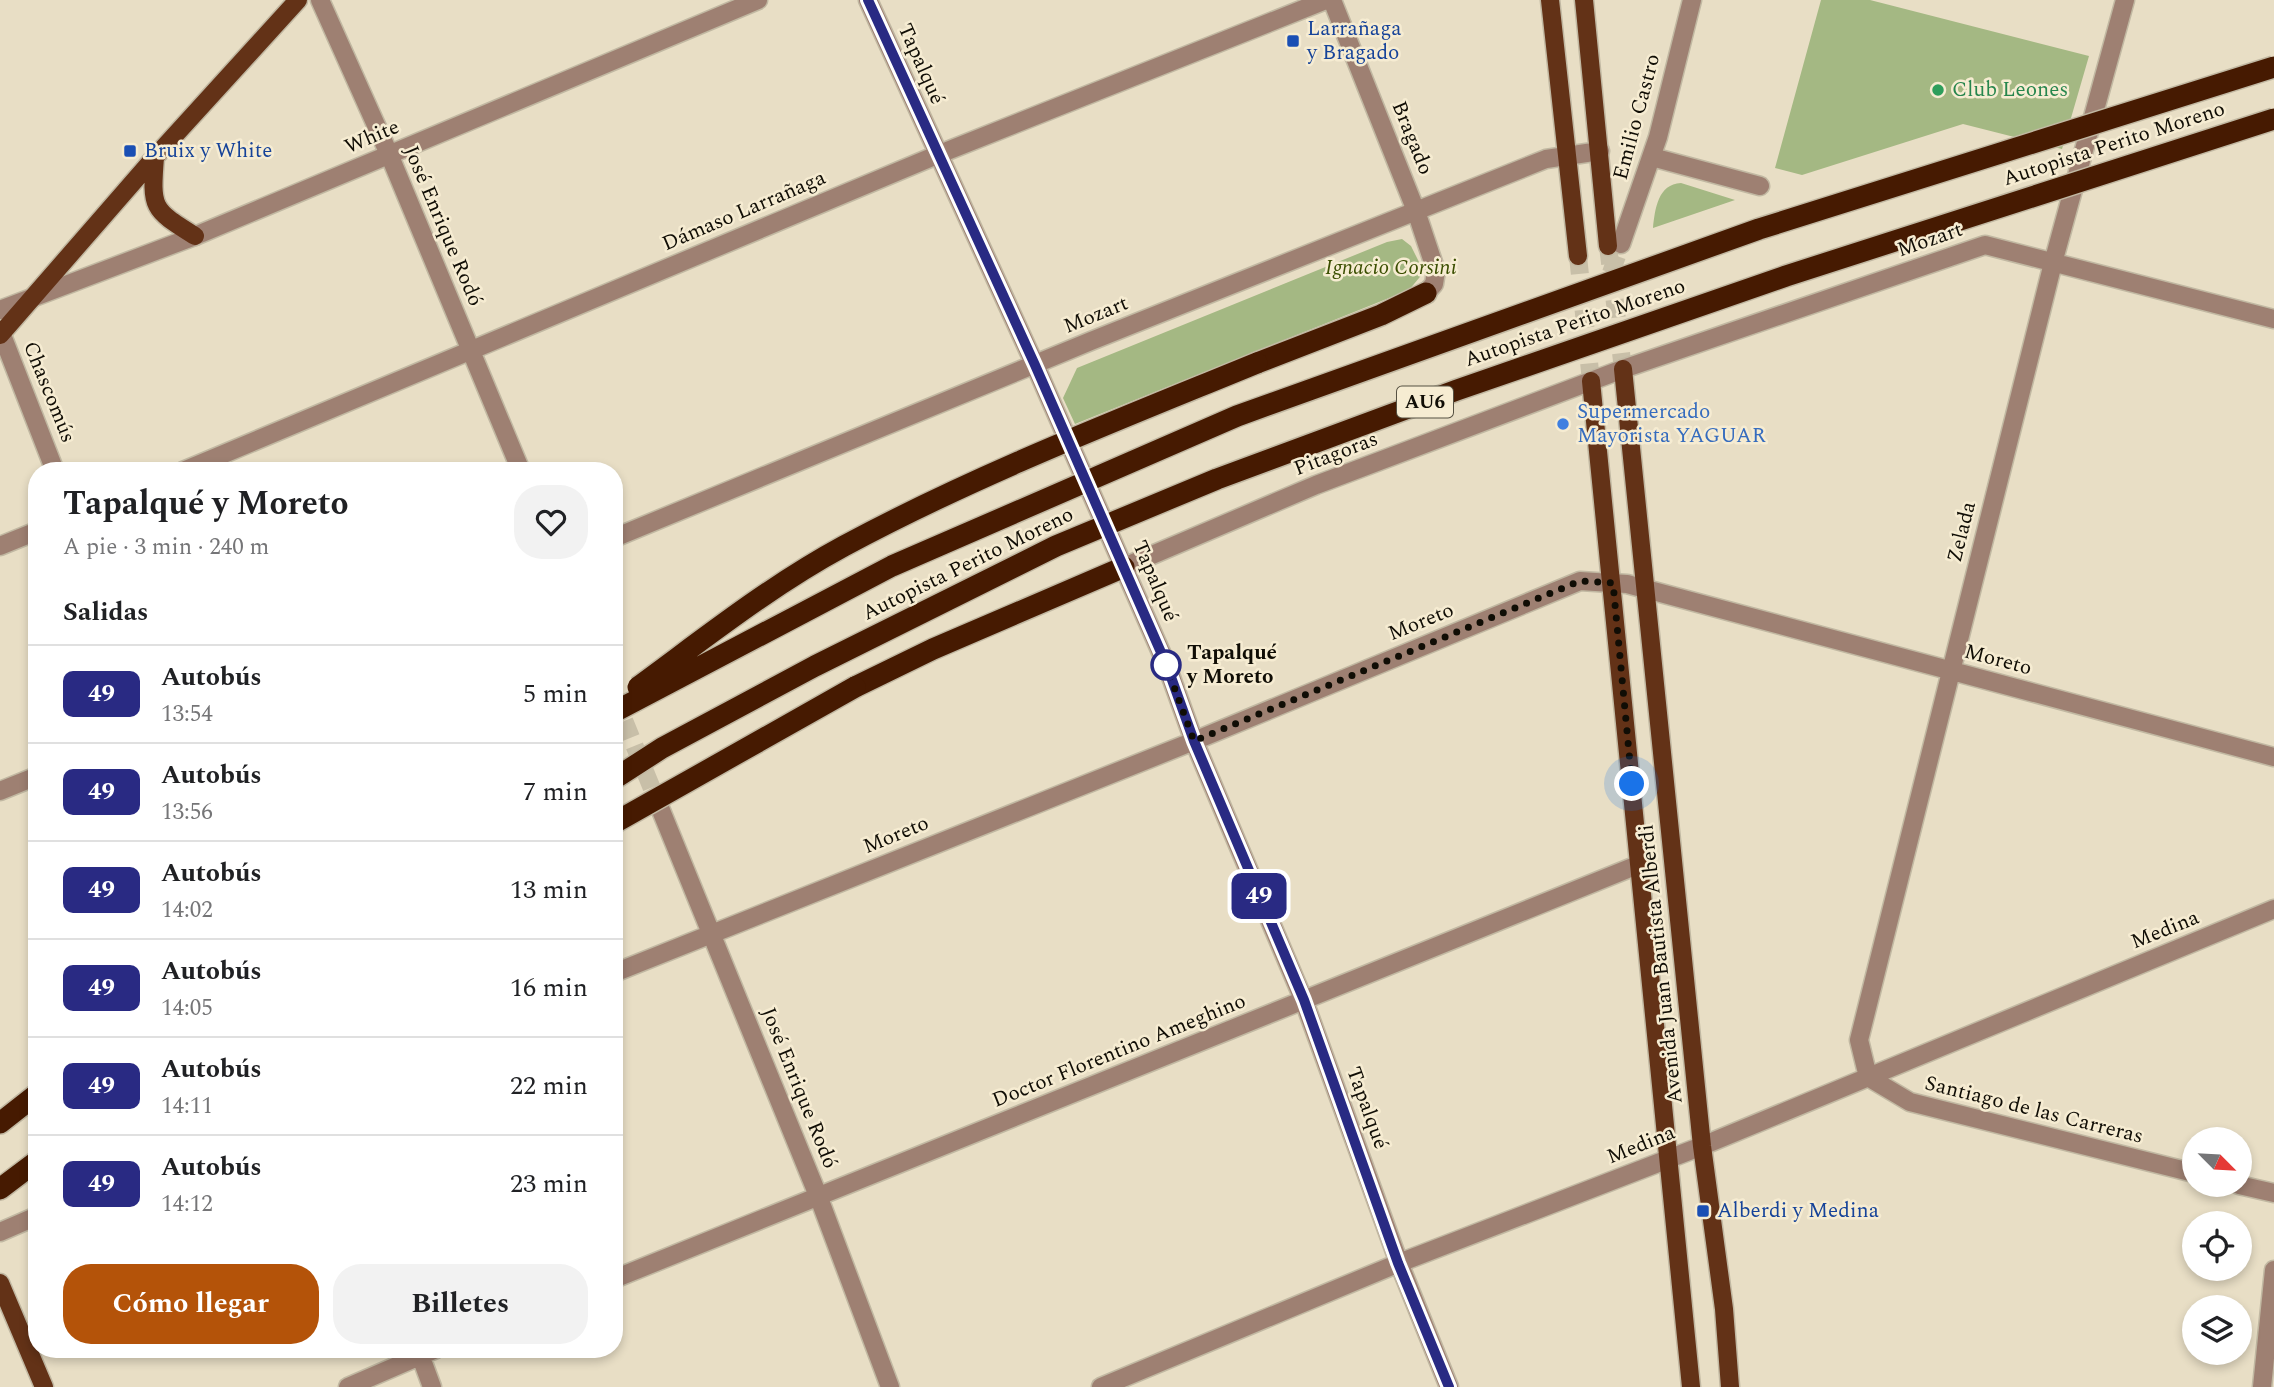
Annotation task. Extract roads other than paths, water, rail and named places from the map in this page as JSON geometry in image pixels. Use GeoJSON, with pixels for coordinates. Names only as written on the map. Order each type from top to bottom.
{"type":"FeatureCollection","features":[{"type":"Feature","properties":{"kind":"highway","name":"Autopista Perito Moreno"},"geometry":{"type":"LineString","coordinates":[[623,707],[892,566],[1237,416],[1759,229],[2274,67]]}},
{"type":"Feature","properties":{"kind":"highway","name":"Autopista Perito Moreno"},"geometry":{"type":"LineString","coordinates":[[623,773],[662,748],[815,666],[1056,546],[1217,479],[1457,390],[1786,276],[2274,119]]}},
{"type":"Feature","properties":{"kind":"highway"},"geometry":{"type":"LineString","coordinates":[[623,697],[760,597],[842,547],[898,518],[1087,433],[1381,315],[1426,293]]}},
{"type":"Feature","properties":{"kind":"highway"},"geometry":{"type":"LineString","coordinates":[[623,818],[855,687],[933,649],[1124,567]]}},
{"type":"Feature","properties":{"kind":"highway"},"geometry":{"type":"LineString","coordinates":[[0,1123],[28,1101]]}},
{"type":"Feature","properties":{"kind":"highway"},"geometry":{"type":"LineString","coordinates":[[0,1189],[28,1168]]}},
{"type":"Feature","properties":{"kind":"main road"},"geometry":{"type":"LineString","coordinates":[[0,333],[298,0]]}},
{"type":"Feature","properties":{"kind":"main road"},"geometry":{"type":"LineString","coordinates":[[1549,0],[1578,256]]}},
{"type":"Feature","properties":{"kind":"main road"},"geometry":{"type":"LineString","coordinates":[[1584,0],[1600,150],[1614,245]]}},
{"type":"Feature","properties":{"kind":"main road"},"geometry":{"type":"LineString","coordinates":[[155,157],[153,202],[163,216],[195,236]]}},
{"type":"Feature","properties":{"kind":"main road","name":"Avenida Juan Bautista Alberdi"},"geometry":{"type":"LineString","coordinates":[[1607,375],[1613,583],[1691,1387]]}},
{"type":"Feature","properties":{"kind":"main road","name":"Avenida Juan Bautista Alberdi"},"geometry":{"type":"LineString","coordinates":[[1607,375],[1646,590],[1702,1146],[1724,1309],[1730,1387]]}},
{"type":"Feature","properties":{"kind":"main road"},"geometry":{"type":"LineString","coordinates":[[0,1283],[28,1349]]}},
{"type":"Feature","properties":{"kind":"main road"},"geometry":{"type":"LineString","coordinates":[[32,1358],[44,1387]]}},
{"type":"Feature","properties":{"kind":"street","name":"José Enrique Rodó"},"geometry":{"type":"LineString","coordinates":[[320,0],[389,154],[517,462]]}},
{"type":"Feature","properties":{"kind":"street","name":"White"},"geometry":{"type":"LineString","coordinates":[[0,310],[195,236],[758,0]]}},
{"type":"Feature","properties":{"kind":"street","name":"Tapalqué"},"geometry":{"type":"LineString","coordinates":[[868,0],[1035,365],[1167,666],[1194,741],[1304,1000],[1398,1263],[1448,1387]]}},
{"type":"Feature","properties":{"kind":"street","name":"Dámaso Larrañaga"},"geometry":{"type":"LineString","coordinates":[[205,462],[937,155],[1329,0]]}},
{"type":"Feature","properties":{"kind":"street","name":"Bragado"},"geometry":{"type":"LineString","coordinates":[[1329,0],[1416,211],[1436,271],[1434,284],[1426,293]]}},
{"type":"Feature","properties":{"kind":"street","name":"Emilio Castro"},"geometry":{"type":"LineString","coordinates":[[1614,245],[1652,158],[1692,0]]}},
{"type":"Feature","properties":{"kind":"street","name":"Zelada"},"geometry":{"type":"LineString","coordinates":[[1868,1077],[1859,1040],[2053,263],[2125,0]]}},
{"type":"Feature","properties":{"kind":"street","name":"Mozart"},"geometry":{"type":"LineString","coordinates":[[623,534],[1546,159],[1600,150]]}},
{"type":"Feature","properties":{"kind":"street"},"geometry":{"type":"LineString","coordinates":[[1652,158],[1760,186]]}},
{"type":"Feature","properties":{"kind":"street","name":"Mozart"},"geometry":{"type":"LineString","coordinates":[[1607,375],[1985,245],[2274,319]]}},
{"type":"Feature","properties":{"kind":"street","name":"Chascomús"},"geometry":{"type":"LineString","coordinates":[[0,333],[51,462]]}},
{"type":"Feature","properties":{"kind":"street","name":"Pitagoras"},"geometry":{"type":"LineString","coordinates":[[1124,567],[1316,485],[1607,375]]}},
{"type":"Feature","properties":{"kind":"street"},"geometry":{"type":"LineString","coordinates":[[0,546],[28,535]]}},
{"type":"Feature","properties":{"kind":"street","name":"Moreto"},"geometry":{"type":"LineString","coordinates":[[623,969],[1194,741],[1580,581],[1613,583],[1646,590],[2274,757]]}},
{"type":"Feature","properties":{"kind":"street"},"geometry":{"type":"LineString","coordinates":[[0,791],[28,780]]}},
{"type":"Feature","properties":{"kind":"street","name":"José Enrique Rodó"},"geometry":{"type":"LineString","coordinates":[[660,808],[819,1198],[890,1387]]}},
{"type":"Feature","properties":{"kind":"street","name":"Doctor Florentino Ameghino"},"geometry":{"type":"LineString","coordinates":[[623,1275],[1640,864]]}},
{"type":"Feature","properties":{"kind":"street","name":"Medina"},"geometry":{"type":"LineString","coordinates":[[1101,1387],[1398,1263],[1668,1160],[2274,909]]}},
{"type":"Feature","properties":{"kind":"street","name":"Santiago de las Carreras"},"geometry":{"type":"LineString","coordinates":[[1868,1077],[1910,1102],[2182,1171]]}},
{"type":"Feature","properties":{"kind":"street"},"geometry":{"type":"LineString","coordinates":[[2252,1188],[2274,1194]]}},
{"type":"Feature","properties":{"kind":"street"},"geometry":{"type":"LineString","coordinates":[[0,1232],[28,1220]]}},
{"type":"Feature","properties":{"kind":"street"},"geometry":{"type":"LineString","coordinates":[[2262,1387],[2274,1270]]}},
{"type":"Feature","properties":{"kind":"street"},"geometry":{"type":"LineString","coordinates":[[348,1387],[410,1358]]}},
{"type":"Feature","properties":{"kind":"street"},"geometry":{"type":"LineString","coordinates":[[426,1358],[432,1387]]}},
{"type":"Feature","properties":{"kind":"tunnel"},"geometry":{"type":"LineString","coordinates":[[1611,273],[1621,244]]}},
{"type":"Feature","properties":{"kind":"tunnel"},"geometry":{"type":"LineString","coordinates":[[1608,246],[1623,369]]}},
{"type":"Feature","properties":{"kind":"tunnel"},"geometry":{"type":"LineString","coordinates":[[1578,256],[1591,381]]}},
{"type":"Feature","properties":{"kind":"tunnel"},"geometry":{"type":"LineString","coordinates":[[623,718],[660,808]]}},
{"type":"Feature","properties":{"kind":"place","name":"Larrañaga y Bragado"},"geometry":{"type":"Point","coordinates":[1293,41]}},
{"type":"Feature","properties":{"kind":"place","name":"Club Leones"},"geometry":{"type":"Point","coordinates":[1938,90]}},
{"type":"Feature","properties":{"kind":"place","name":"Bruix y White"},"geometry":{"type":"Point","coordinates":[130,151]}},
{"type":"Feature","properties":{"kind":"place","name":"Supermercado Mayorista YAGUAR"},"geometry":{"type":"Point","coordinates":[1563,424]}},
{"type":"Feature","properties":{"kind":"place","name":"Tapalqué y Moreto"},"geometry":{"type":"Point","coordinates":[1166,665]}},
{"type":"Feature","properties":{"kind":"place","name":"Alberdi y Medina"},"geometry":{"type":"Point","coordinates":[1703,1211]}},
{"type":"Feature","properties":{"kind":"park label","name":"Ignacio Corsini"},"geometry":{"type":"Point","coordinates":[1391,268]}}]}
